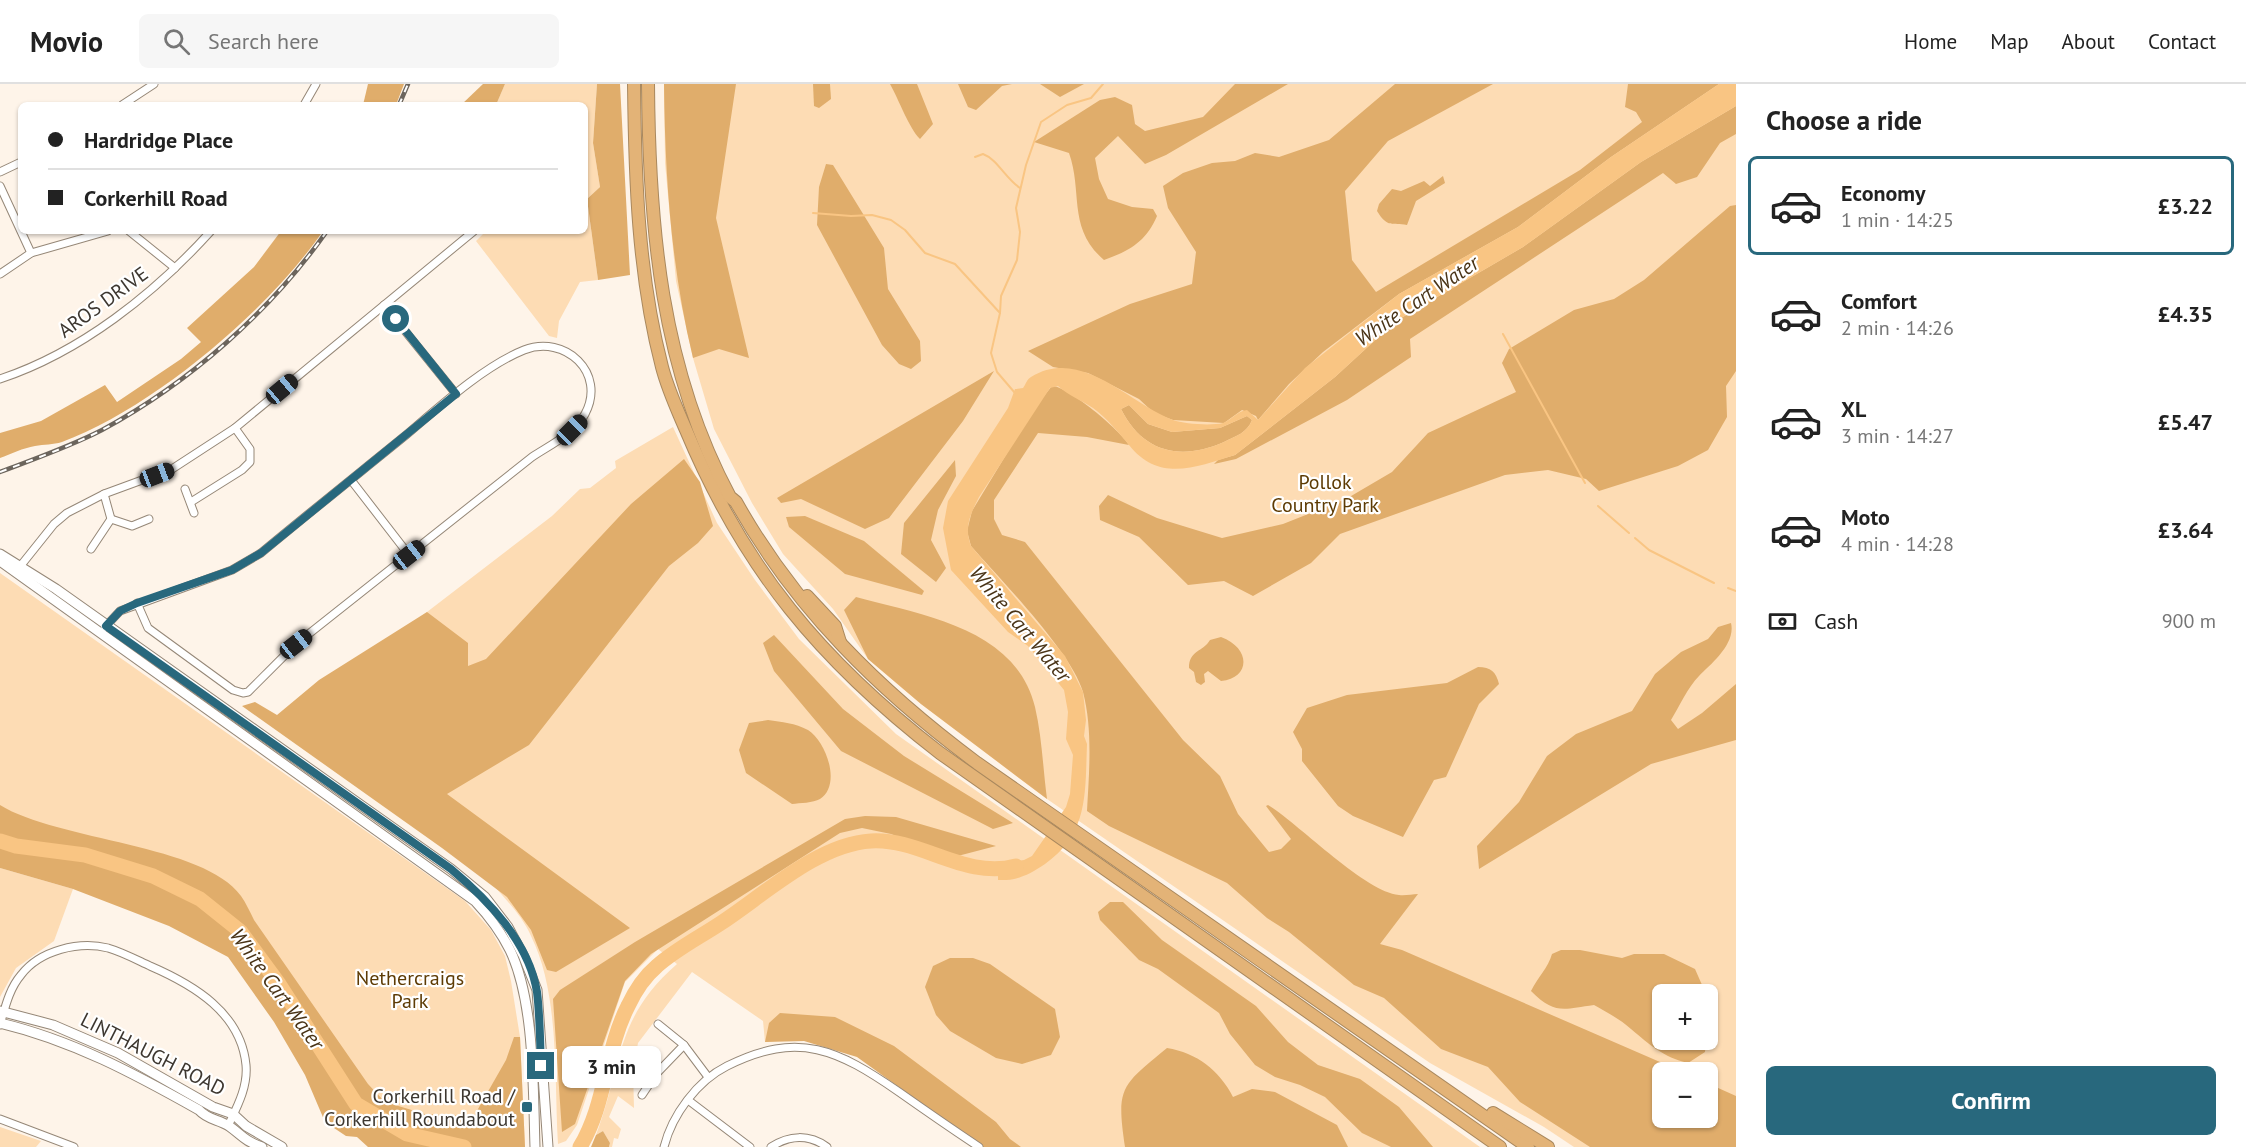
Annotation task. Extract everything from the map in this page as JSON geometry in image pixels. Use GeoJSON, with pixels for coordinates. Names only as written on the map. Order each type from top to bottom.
{"type":"FeatureCollection","features":[{"type":"Feature","properties":{"kind":"highway"},"geometry":{"type":"LineString","coordinates":[[634,84],[637,198],[652,320],[662,367],[678,415],[721,507],[775,592],[844,672],[917,736],[1023,814],[1500,1147]]}},
{"type":"Feature","properties":{"kind":"highway"},"geometry":{"type":"LineString","coordinates":[[648,84],[654,232],[661,286],[678,369],[693,414],[721,481],[787,582],[840,645],[893,696],[936,732],[1528,1147]]}},
{"type":"Feature","properties":{"kind":"highway"},"geometry":{"type":"LineString","coordinates":[[1415,1067],[1548,1147]]}},
{"type":"Feature","properties":{"kind":"street"},"geometry":{"type":"LineString","coordinates":[[127,102],[154,84]]}},
{"type":"Feature","properties":{"kind":"street"},"geometry":{"type":"LineString","coordinates":[[306,102],[316,84]]}},
{"type":"Feature","properties":{"kind":"street"},"geometry":{"type":"LineString","coordinates":[[0,172],[18,163]]}},
{"type":"Feature","properties":{"kind":"street"},"geometry":{"type":"LineString","coordinates":[[0,186],[18,225]]}},
{"type":"Feature","properties":{"kind":"street"},"geometry":{"type":"LineString","coordinates":[[22,234],[31,253]]}},
{"type":"Feature","properties":{"kind":"street"},"geometry":{"type":"LineString","coordinates":[[0,274],[31,253],[98,234]]}},
{"type":"Feature","properties":{"kind":"street"},"geometry":{"type":"LineString","coordinates":[[133,234],[175,268]]}},
{"type":"Feature","properties":{"kind":"street","name":"AROS DRIVE"},"geometry":{"type":"LineString","coordinates":[[0,379],[37,365],[86,337],[135,303],[175,268],[208,234]]}},
{"type":"Feature","properties":{"kind":"street"},"geometry":{"type":"LineString","coordinates":[[17,570],[60,518],[104,494],[172,469],[235,428],[470,234]]}},
{"type":"Feature","properties":{"kind":"street"},"geometry":{"type":"LineString","coordinates":[[384,305],[456,394]]}},
{"type":"Feature","properties":{"kind":"street"},"geometry":{"type":"LineString","coordinates":[[103,630],[120,611],[137,603],[232,570],[251,560],[456,394],[514,354],[545,345],[561,348],[580,361],[591,386],[589,405],[581,421],[572,430],[532,457],[296,644],[254,686],[243,693],[233,690],[158,636],[143,620],[137,603]]}},
{"type":"Feature","properties":{"kind":"street"},"geometry":{"type":"LineString","coordinates":[[191,502],[242,470],[250,462],[250,449],[235,428]]}},
{"type":"Feature","properties":{"kind":"street"},"geometry":{"type":"LineString","coordinates":[[351,480],[409,555]]}},
{"type":"Feature","properties":{"kind":"street"},"geometry":{"type":"LineString","coordinates":[[184,489],[194,513]]}},
{"type":"Feature","properties":{"kind":"street"},"geometry":{"type":"LineString","coordinates":[[91,549],[111,519],[104,494]]}},
{"type":"Feature","properties":{"kind":"street"},"geometry":{"type":"LineString","coordinates":[[111,519],[132,526],[149,519]]}},
{"type":"Feature","properties":{"kind":"street"},"geometry":{"type":"LineString","coordinates":[[0,554],[43,590],[451,869],[484,897],[508,927],[523,954],[537,990],[548,1147]]}},
{"type":"Feature","properties":{"kind":"street"},"geometry":{"type":"LineString","coordinates":[[0,561],[17,570]]}},
{"type":"Feature","properties":{"kind":"street"},"geometry":{"type":"LineString","coordinates":[[103,630],[475,901],[494,923],[520,975],[525,995],[536,1147]]}},
{"type":"Feature","properties":{"kind":"street"},"geometry":{"type":"LineString","coordinates":[[0,1024],[2,1011],[10,991],[22,973],[46,955],[75,945],[108,948],[160,971],[202,993],[230,1020],[240,1041],[246,1066],[245,1080],[228,1126]]}},
{"type":"Feature","properties":{"kind":"street","name":"LINTHAUGH ROAD"},"geometry":{"type":"LineString","coordinates":[[2,1011],[53,1025],[94,1041],[213,1107],[233,1114],[246,1126],[282,1147]]}},
{"type":"Feature","properties":{"kind":"street","name":"LINTHAUGH ROAD"},"geometry":{"type":"LineString","coordinates":[[0,1024],[48,1037],[115,1063],[199,1110],[210,1119],[228,1126],[242,1139],[262,1147]]}},
{"type":"Feature","properties":{"kind":"street"},"geometry":{"type":"LineString","coordinates":[[658,1024],[684,1045],[708,1077]]}},
{"type":"Feature","properties":{"kind":"street"},"geometry":{"type":"LineString","coordinates":[[642,1095],[656,1074],[684,1045]]}},
{"type":"Feature","properties":{"kind":"street"},"geometry":{"type":"LineString","coordinates":[[664,1147],[674,1120],[708,1077],[749,1055],[791,1047],[827,1051],[857,1063],[979,1147]]}},
{"type":"Feature","properties":{"kind":"street"},"geometry":{"type":"LineString","coordinates":[[688,1100],[750,1147]]}},
{"type":"Feature","properties":{"kind":"street"},"geometry":{"type":"LineString","coordinates":[[0,1119],[74,1147]]}},
{"type":"Feature","properties":{"kind":"street"},"geometry":{"type":"LineString","coordinates":[[771,1147],[785,1140],[800,1137],[814,1140],[826,1147]]}},
{"type":"Feature","properties":{"kind":"green space"},"geometry":{"type":"Polygon","coordinates":[[[505,84],[597,84],[593,143],[600,187],[588,198],[588,102],[497,102],[505,84]]]}},
{"type":"Feature","properties":{"kind":"green space","name":"Pollok Country Park"},"geometry":{"type":"Polygon","coordinates":[[[664,84],[1736,84],[1736,1147],[1574,1147],[1544,1127],[1430,1063],[1047,799],[921,704],[868,659],[833,609],[783,554],[752,503],[714,429],[693,358],[676,281],[665,163],[664,84]]]}},
{"type":"Feature","properties":{"kind":"green space"},"geometry":{"type":"Polygon","coordinates":[[[588,206],[598,280],[580,282],[559,321],[557,338],[549,336],[476,241],[483,234],[588,234],[588,206]]]}},
{"type":"Feature","properties":{"kind":"green space"},"geometry":{"type":"Polygon","coordinates":[[[673,427],[717,523],[755,580],[799,639],[896,734],[1480,1147],[989,1147],[852,1053],[805,1038],[765,1042],[763,1021],[692,972],[638,1043],[633,1070],[634,1108],[618,1096],[609,1117],[621,1129],[618,1139],[614,1138],[612,1147],[609,1147],[610,1143],[603,1131],[596,1135],[623,1044],[642,1004],[657,984],[677,964],[658,949],[625,982],[577,1125],[566,1141],[558,1144],[554,1037],[547,984],[540,959],[523,921],[490,881],[271,726],[427,612],[552,516],[580,489],[590,488],[616,468],[615,461],[673,427]]]}},
{"type":"Feature","properties":{"kind":"green space","name":"Nethercraigs Park"},"geometry":{"type":"Polygon","coordinates":[[[0,573],[465,901],[491,930],[505,956],[520,1037],[525,1147],[379,1112],[247,926],[0,832],[0,573]]]}},
{"type":"Feature","properties":{"kind":"green space"},"geometry":{"type":"Polygon","coordinates":[[[0,868],[73,889],[54,941],[16,968],[0,997],[0,868]]]}},
{"type":"Feature","properties":{"kind":"green space"},"geometry":{"type":"Polygon","coordinates":[[[0,1127],[41,1141],[36,1147],[0,1147],[0,1127]]]}},
{"type":"Feature","properties":{"kind":"shaded area"},"geometry":{"type":"Polygon","coordinates":[[[368,84],[404,84],[397,102],[364,102],[368,84]]]}},
{"type":"Feature","properties":{"kind":"shaded area"},"geometry":{"type":"Polygon","coordinates":[[[483,84],[505,84],[497,102],[464,102],[483,84]]]}},
{"type":"Feature","properties":{"kind":"shaded area"},"geometry":{"type":"Polygon","coordinates":[[[597,84],[620,84],[630,275],[598,280],[588,206],[588,198],[600,187],[593,143],[597,84]]]}},
{"type":"Feature","properties":{"kind":"shaded area"},"geometry":{"type":"Polygon","coordinates":[[[664,84],[736,84],[716,218],[749,358],[719,349],[693,358],[674,256],[666,153],[664,84]]]}},
{"type":"Feature","properties":{"kind":"shaded area"},"geometry":{"type":"Polygon","coordinates":[[[813,84],[830,84],[831,99],[819,108],[814,106],[813,84]]]}},
{"type":"Feature","properties":{"kind":"shaded area"},"geometry":{"type":"Polygon","coordinates":[[[890,84],[917,84],[933,124],[920,139],[908,121],[890,84]]]}},
{"type":"Feature","properties":{"kind":"shaded area"},"geometry":{"type":"Polygon","coordinates":[[[958,84],[1012,84],[1002,86],[976,110],[968,107],[958,84]]]}},
{"type":"Feature","properties":{"kind":"shaded area"},"geometry":{"type":"Polygon","coordinates":[[[1040,84],[1084,84],[1060,97],[1040,84]]]}},
{"type":"Feature","properties":{"kind":"shaded area"},"geometry":{"type":"Polygon","coordinates":[[[1235,84],[1288,84],[1166,155],[1145,164],[1118,136],[1095,158],[1099,179],[1108,199],[1132,207],[1153,209],[1157,216],[1148,233],[1136,244],[1104,260],[1092,248],[1080,222],[1069,153],[1034,142],[1100,100],[1115,97],[1132,105],[1135,124],[1145,131],[1203,117],[1235,84]]]}},
{"type":"Feature","properties":{"kind":"shaded area"},"geometry":{"type":"Polygon","coordinates":[[[1395,84],[1493,84],[1388,141],[1345,191],[1352,260],[1376,292],[1580,170],[1642,122],[1636,112],[1625,107],[1628,84],[1719,84],[1611,157],[1518,227],[1399,294],[1323,352],[1289,384],[1258,420],[1256,416],[1242,410],[1224,423],[1173,420],[1154,413],[1139,399],[1088,373],[1053,367],[1028,351],[1130,304],[1192,284],[1196,252],[1168,208],[1163,186],[1183,173],[1212,163],[1235,161],[1255,153],[1279,157],[1329,140],[1395,84]]]}},
{"type":"Feature","properties":{"kind":"shaded area"},"geometry":{"type":"Polygon","coordinates":[[[1736,106],[1736,134],[1720,143],[1697,177],[1676,184],[1663,173],[1410,339],[1411,357],[1347,400],[1236,459],[1214,464],[1218,460],[1235,455],[1335,377],[1396,321],[1523,247],[1641,162],[1736,106]]]}},
{"type":"Feature","properties":{"kind":"shaded area"},"geometry":{"type":"Polygon","coordinates":[[[826,164],[833,165],[884,248],[888,289],[920,341],[921,361],[911,369],[899,364],[882,345],[817,225],[819,187],[826,164]]]}},
{"type":"Feature","properties":{"kind":"shaded area"},"geometry":{"type":"Polygon","coordinates":[[[1443,176],[1445,183],[1416,201],[1407,225],[1387,223],[1377,211],[1379,204],[1392,189],[1401,191],[1424,181],[1430,186],[1443,176]]]}},
{"type":"Feature","properties":{"kind":"shaded area"},"geometry":{"type":"Polygon","coordinates":[[[1736,205],[1736,371],[1726,386],[1727,417],[1708,450],[1678,466],[1599,491],[1586,479],[1548,470],[1505,475],[1340,534],[1311,563],[1253,596],[1224,581],[1188,585],[1139,537],[1100,520],[1099,506],[1108,495],[1157,518],[1222,538],[1283,524],[1346,499],[1392,472],[1428,433],[1516,392],[1502,363],[1509,349],[1574,310],[1614,299],[1644,280],[1730,206],[1736,205]]]}},
{"type":"Feature","properties":{"kind":"shaded area"},"geometry":{"type":"Polygon","coordinates":[[[279,234],[321,234],[300,262],[272,293],[206,354],[170,381],[133,406],[62,442],[38,445],[0,458],[0,433],[41,421],[105,385],[117,402],[181,359],[201,342],[187,328],[254,267],[279,234]]]}},
{"type":"Feature","properties":{"kind":"shaded area"},"geometry":{"type":"Polygon","coordinates":[[[994,371],[963,421],[889,518],[865,529],[801,499],[781,503],[777,498],[994,371]]]}},
{"type":"Feature","properties":{"kind":"shaded area"},"geometry":{"type":"Polygon","coordinates":[[[1052,386],[1060,388],[1093,410],[1129,445],[1087,437],[1038,433],[994,500],[994,519],[1002,535],[1025,542],[1183,740],[1220,776],[1238,814],[1269,852],[1281,849],[1291,839],[1266,806],[1268,805],[1369,882],[1385,891],[1399,895],[1418,894],[1380,944],[1402,950],[1660,1062],[1652,1062],[1652,1128],[1718,1128],[1718,1088],[1736,1096],[1736,1147],[1590,1147],[1520,1102],[1488,1067],[1441,1049],[1384,998],[1354,985],[1289,932],[1267,918],[1227,883],[1109,826],[1087,811],[1090,752],[1083,692],[1065,657],[1034,617],[971,546],[967,531],[972,511],[1035,407],[1052,386]]]}},
{"type":"Feature","properties":{"kind":"shaded area"},"geometry":{"type":"Polygon","coordinates":[[[1129,405],[1148,424],[1172,432],[1220,428],[1247,416],[1252,420],[1244,431],[1224,442],[1208,448],[1178,452],[1152,444],[1140,435],[1121,409],[1129,405]]]}},
{"type":"Feature","properties":{"kind":"shaded area"},"geometry":{"type":"Polygon","coordinates":[[[684,459],[700,482],[713,526],[698,543],[669,566],[529,745],[447,794],[630,928],[556,972],[547,970],[531,930],[507,897],[242,706],[255,702],[277,715],[319,680],[427,612],[468,643],[468,666],[486,659],[631,504],[684,459]]]}},
{"type":"Feature","properties":{"kind":"shaded area"},"geometry":{"type":"Polygon","coordinates":[[[955,460],[956,476],[938,510],[931,540],[946,568],[936,582],[901,554],[904,523],[955,460]]]}},
{"type":"Feature","properties":{"kind":"shaded area"},"geometry":{"type":"Polygon","coordinates":[[[805,516],[864,541],[924,591],[922,595],[845,574],[789,527],[786,517],[805,516]]]}},
{"type":"Feature","properties":{"kind":"shaded area"},"geometry":{"type":"Polygon","coordinates":[[[856,597],[937,619],[963,629],[987,642],[1008,659],[1025,680],[1035,707],[1047,799],[921,704],[868,659],[844,610],[856,597]]]}},
{"type":"Feature","properties":{"kind":"shaded area"},"geometry":{"type":"Polygon","coordinates":[[[1731,623],[1732,631],[1726,646],[1691,686],[1671,720],[1678,729],[1702,713],[1736,684],[1736,740],[1651,764],[1479,869],[1477,846],[1519,802],[1547,756],[1576,734],[1632,711],[1655,674],[1681,652],[1708,639],[1718,627],[1731,623]]]}},
{"type":"Feature","properties":{"kind":"shaded area"},"geometry":{"type":"Polygon","coordinates":[[[774,635],[843,709],[904,756],[1013,823],[993,829],[841,751],[774,671],[763,643],[774,635]]]}},
{"type":"Feature","properties":{"kind":"shaded area"},"geometry":{"type":"Polygon","coordinates":[[[1221,637],[1238,648],[1244,662],[1242,669],[1231,679],[1221,681],[1208,671],[1204,674],[1205,682],[1201,685],[1196,682],[1194,672],[1189,668],[1191,658],[1210,640],[1221,637]]]}},
{"type":"Feature","properties":{"kind":"shaded area"},"geometry":{"type":"Polygon","coordinates":[[[1478,667],[1492,671],[1499,684],[1479,704],[1446,777],[1434,780],[1403,837],[1353,816],[1338,806],[1302,761],[1302,749],[1293,732],[1307,708],[1347,695],[1447,683],[1478,667]]]}},
{"type":"Feature","properties":{"kind":"shaded area"},"geometry":{"type":"Polygon","coordinates":[[[768,720],[788,723],[808,730],[821,743],[831,774],[827,792],[820,799],[792,804],[746,773],[739,750],[749,723],[768,720]]]}},
{"type":"Feature","properties":{"kind":"shaded area"},"geometry":{"type":"Polygon","coordinates":[[[0,805],[25,817],[57,827],[164,854],[196,865],[222,879],[241,896],[254,920],[368,1084],[385,1102],[425,1114],[474,1116],[506,1060],[514,1037],[520,1037],[525,1147],[368,1147],[357,1137],[346,1136],[325,1122],[305,1075],[274,1022],[228,957],[169,926],[73,889],[0,868],[0,805]]]}},
{"type":"Feature","properties":{"kind":"shaded area"},"geometry":{"type":"Polygon","coordinates":[[[865,816],[896,817],[996,846],[950,858],[891,834],[862,828],[840,833],[651,954],[625,981],[575,1124],[562,1132],[553,999],[560,990],[635,942],[845,819],[865,816]]]}},
{"type":"Feature","properties":{"kind":"shaded area"},"geometry":{"type":"Polygon","coordinates":[[[1110,902],[1123,902],[1162,940],[1256,1006],[1288,1042],[1318,1065],[1360,1079],[1399,1107],[1433,1147],[1391,1147],[1362,1133],[1325,1097],[1300,1085],[1275,1077],[1255,1065],[1230,1034],[1219,1013],[1158,969],[1139,960],[1100,920],[1098,912],[1110,902]]]}},
{"type":"Feature","properties":{"kind":"shaded area"},"geometry":{"type":"Polygon","coordinates":[[[1561,950],[1580,950],[1622,958],[1634,954],[1664,954],[1695,969],[1702,984],[1652,984],[1652,1046],[1622,1022],[1594,1005],[1567,1009],[1553,1007],[1539,999],[1531,991],[1552,954],[1561,950]]]}},
{"type":"Feature","properties":{"kind":"shaded area"},"geometry":{"type":"Polygon","coordinates":[[[950,958],[973,958],[990,964],[1055,1009],[1060,1037],[1051,1055],[1022,1064],[996,1058],[950,1031],[936,1015],[925,987],[933,966],[950,958]]]}},
{"type":"Feature","properties":{"kind":"shaded area"},"geometry":{"type":"Polygon","coordinates":[[[780,1013],[835,1017],[894,1046],[996,1122],[1010,1139],[1021,1147],[982,1147],[857,1057],[804,1041],[765,1042],[769,1023],[780,1013]]]}},
{"type":"Feature","properties":{"kind":"shaded area"},"geometry":{"type":"Polygon","coordinates":[[[1167,1048],[1188,1054],[1206,1064],[1221,1079],[1233,1097],[1252,1089],[1275,1092],[1337,1125],[1348,1147],[1125,1147],[1121,1112],[1125,1089],[1140,1071],[1167,1048]]]}},
{"type":"Feature","properties":{"kind":"shaded area"},"geometry":{"type":"Polygon","coordinates":[[[1657,1050],[1705,1050],[1690,1062],[1657,1050]]]}},
{"type":"Feature","properties":{"kind":"shaded area"},"geometry":{"type":"Polygon","coordinates":[[[603,1131],[610,1143],[609,1147],[591,1147],[596,1135],[603,1131]]]}},
{"type":"Feature","properties":{"kind":"water"},"geometry":{"type":"Polygon","coordinates":[[[1719,84],[1736,84],[1736,106],[1641,162],[1523,247],[1396,321],[1335,377],[1235,455],[1207,464],[1180,469],[1153,465],[1141,457],[1093,408],[1058,386],[1050,388],[979,497],[971,515],[968,533],[971,546],[1065,656],[1083,692],[1086,720],[1084,736],[1087,744],[1086,779],[1082,811],[1077,825],[1070,839],[1059,852],[1028,874],[998,880],[998,864],[1024,860],[1032,856],[1066,807],[1070,794],[1073,755],[1066,739],[1068,712],[1064,690],[1028,646],[1008,632],[951,570],[943,528],[948,501],[1008,408],[1015,389],[1023,388],[1030,378],[1050,369],[1068,368],[1105,381],[1173,420],[1218,424],[1247,410],[1258,420],[1305,368],[1399,294],[1518,227],[1611,157],[1719,84]],[[1129,405],[1121,409],[1140,435],[1152,444],[1178,452],[1208,448],[1224,442],[1244,431],[1252,420],[1247,416],[1220,428],[1172,432],[1148,424],[1129,405]]]}},
{"type":"Feature","properties":{"kind":"waterway"},"geometry":{"type":"LineString","coordinates":[[1015,393],[997,372],[991,353],[1000,313],[1001,296],[1017,260],[1020,232],[1016,208],[1026,165],[1041,122],[1067,105],[1091,98],[1103,84]]}},
{"type":"Feature","properties":{"kind":"waterway"},"geometry":{"type":"LineString","coordinates":[[975,157],[983,154],[988,157],[1020,188]]}},
{"type":"Feature","properties":{"kind":"waterway"},"geometry":{"type":"LineString","coordinates":[[813,213],[872,215],[891,220],[905,230],[925,253],[955,264],[1000,313]]}},
{"type":"Feature","properties":{"kind":"waterway"},"geometry":{"type":"LineString","coordinates":[[1503,334],[1585,483]]}},
{"type":"Feature","properties":{"kind":"waterway"},"geometry":{"type":"LineString","coordinates":[[1598,506],[1629,533]]}},
{"type":"Feature","properties":{"kind":"waterway"},"geometry":{"type":"LineString","coordinates":[[1635,538],[1649,550],[1714,583]]}},
{"type":"Feature","properties":{"kind":"waterway"},"geometry":{"type":"LineString","coordinates":[[1728,588],[1736,591]]}},
{"type":"Feature","properties":{"kind":"waterway","name":"White Cart Water"},"geometry":{"type":"LineString","coordinates":[[0,841],[16,846],[85,855],[153,876],[200,899],[240,931],[279,984],[356,1104],[407,1134],[464,1147]]}},
{"type":"Feature","properties":{"kind":"waterway","name":"White Cart Water"},"geometry":{"type":"LineString","coordinates":[[580,1147],[589,1130],[601,1095],[620,1023],[644,980],[672,954],[792,873],[831,851],[851,844],[871,841],[908,846],[979,868],[997,869],[1016,866]]}},
{"type":"Feature","properties":{"kind":"railway"},"geometry":{"type":"LineString","coordinates":[[400,102],[408,84]]}},
{"type":"Feature","properties":{"kind":"railway"},"geometry":{"type":"LineString","coordinates":[[0,472],[90,436],[166,390],[196,368],[254,317],[305,261],[325,234]]}},
{"type":"Feature","properties":{"kind":"place","name":"Corkerhill Road / Corkerhill Roundabout"},"geometry":{"type":"Point","coordinates":[527,1107]}},
{"type":"Feature","properties":{"kind":"route"},"geometry":{"type":"LineString","coordinates":[[396,319],[456,394],[251,560],[232,570],[137,603],[120,611],[106,626],[451,869],[484,897],[508,927],[523,954],[537,990],[541,1066]]}}]}
